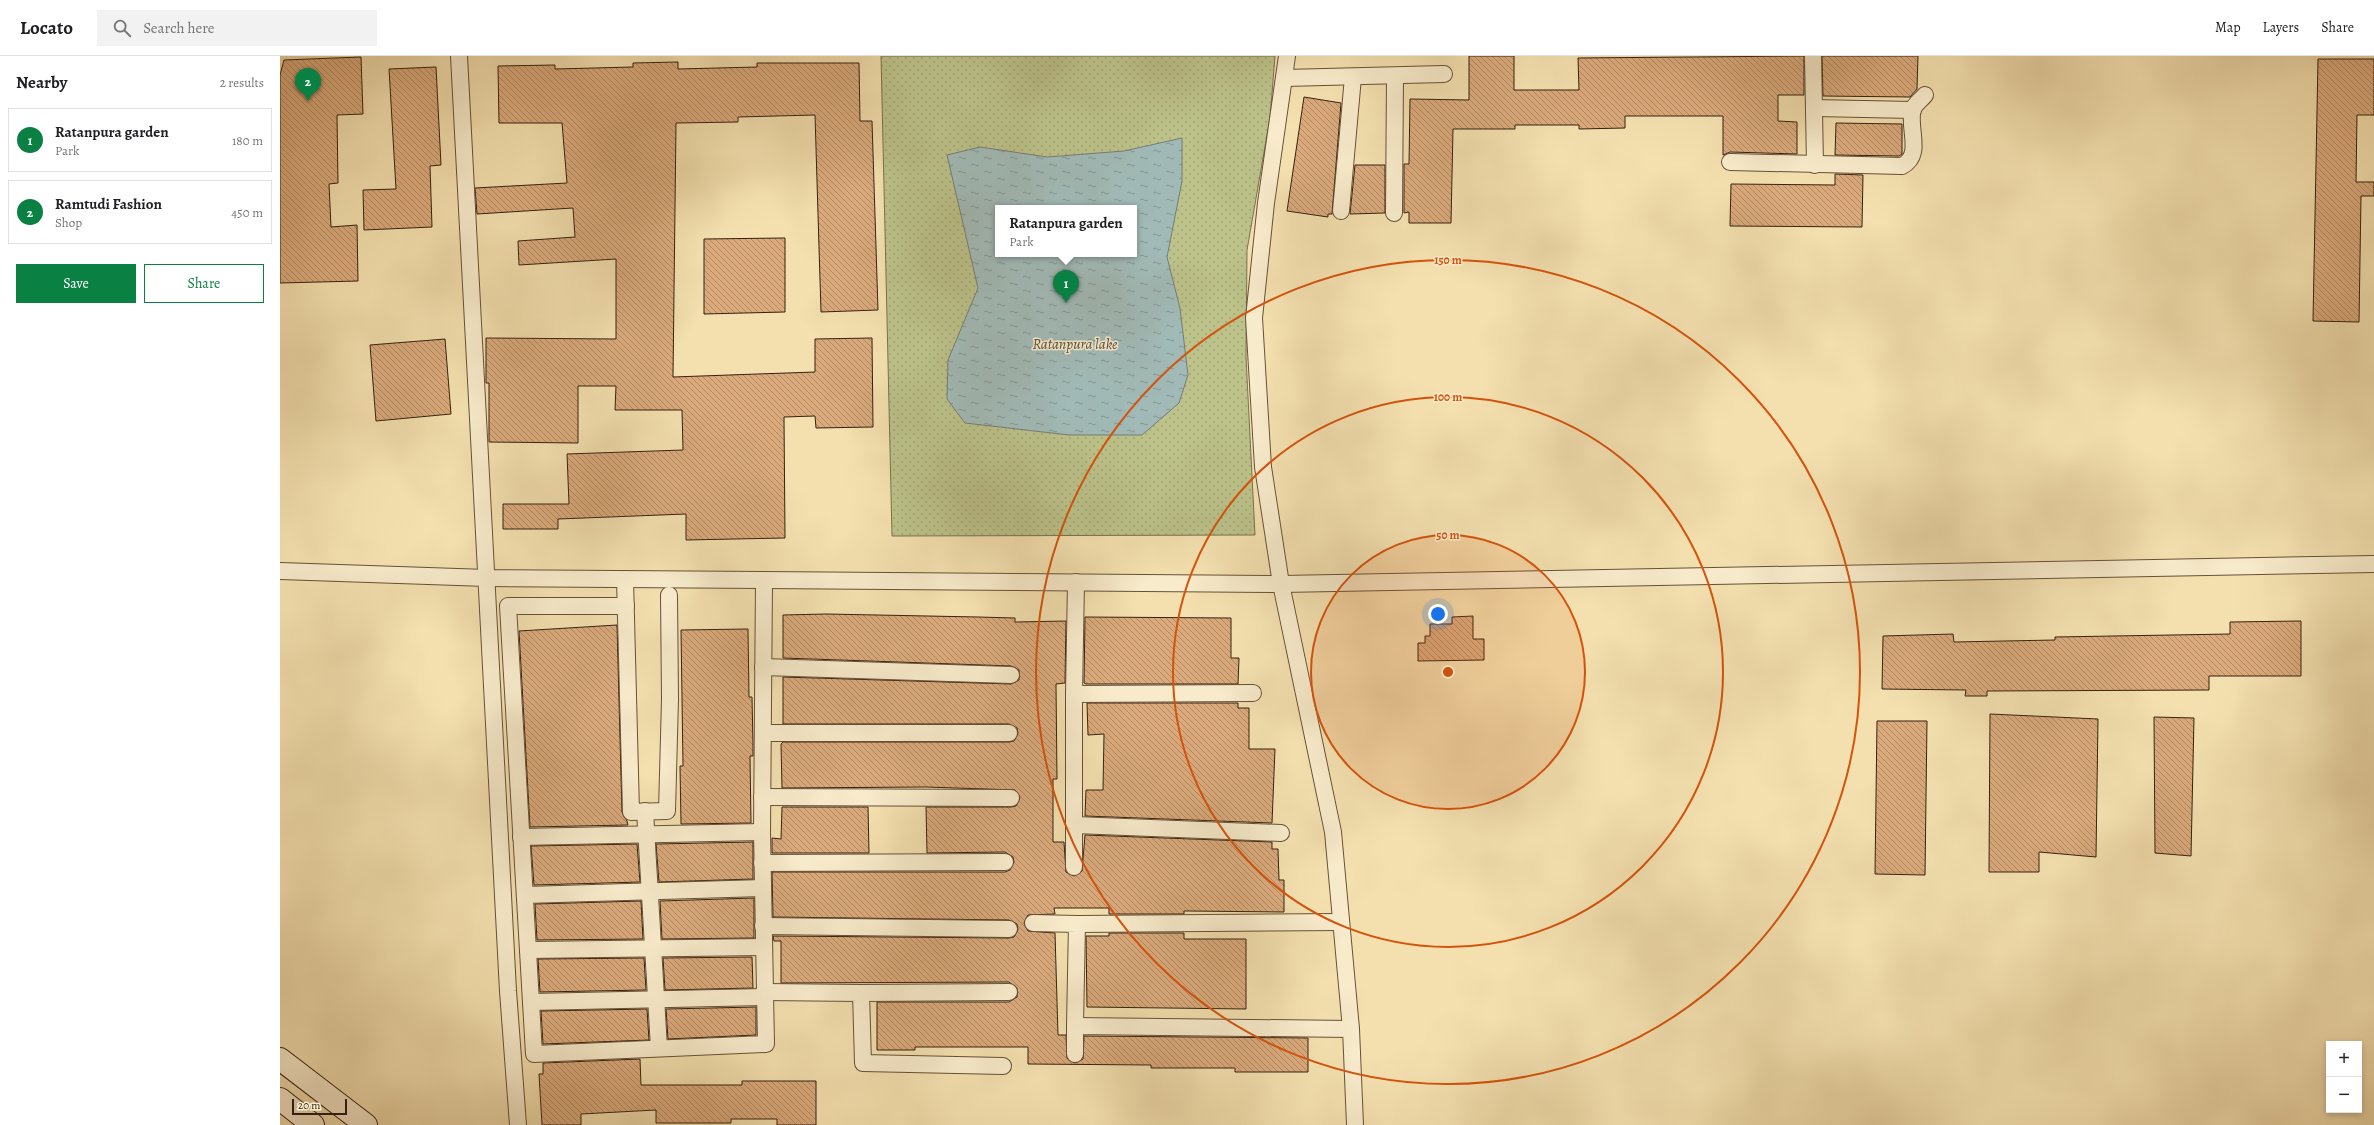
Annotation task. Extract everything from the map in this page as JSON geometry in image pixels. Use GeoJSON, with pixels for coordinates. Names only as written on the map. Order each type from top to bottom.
{"type":"FeatureCollection","features":[{"type":"Feature","properties":{"kind":"street"},"geometry":{"type":"LineString","coordinates":[[459,56],[508,991],[518,1125]]}},
{"type":"Feature","properties":{"kind":"street"},"geometry":{"type":"LineString","coordinates":[[1287,56],[1266,204],[1254,318],[1264,467],[1281,584],[1333,832],[1351,1029],[1355,1125]]}},
{"type":"Feature","properties":{"kind":"street"},"geometry":{"type":"LineString","coordinates":[[1813,56],[1815,165]]}},
{"type":"Feature","properties":{"kind":"street"},"geometry":{"type":"LineString","coordinates":[[1284,78],[1444,74]]}},
{"type":"Feature","properties":{"kind":"street"},"geometry":{"type":"LineString","coordinates":[[1394,213],[1395,76]]}},
{"type":"Feature","properties":{"kind":"street"},"geometry":{"type":"LineString","coordinates":[[1341,211],[1353,77]]}},
{"type":"Feature","properties":{"kind":"street"},"geometry":{"type":"LineString","coordinates":[[1730,162],[1894,167],[1909,163],[1913,155],[1913,110],[1926,95]]}},
{"type":"Feature","properties":{"kind":"street"},"geometry":{"type":"LineString","coordinates":[[1814,108],[1913,110]]}},
{"type":"Feature","properties":{"kind":"street"},"geometry":{"type":"LineString","coordinates":[[280,571],[487,578],[1281,584],[2374,564]]}},
{"type":"Feature","properties":{"kind":"street"},"geometry":{"type":"LineString","coordinates":[[625,579],[631,812],[667,811],[670,699],[669,595]]}},
{"type":"Feature","properties":{"kind":"street"},"geometry":{"type":"LineString","coordinates":[[626,606],[508,606],[534,1054],[766,1044],[762,888],[764,580]]}},
{"type":"Feature","properties":{"kind":"street"},"geometry":{"type":"LineString","coordinates":[[1074,867],[1074,605],[1076,582]]}},
{"type":"Feature","properties":{"kind":"street"},"geometry":{"type":"LineString","coordinates":[[763,667],[1011,675]]}},
{"type":"Feature","properties":{"kind":"street"},"geometry":{"type":"LineString","coordinates":[[1074,694],[1253,693]]}},
{"type":"Feature","properties":{"kind":"street"},"geometry":{"type":"LineString","coordinates":[[763,733],[1009,733]]}},
{"type":"Feature","properties":{"kind":"street"},"geometry":{"type":"LineString","coordinates":[[762,797],[1011,798]]}},
{"type":"Feature","properties":{"kind":"street"},"geometry":{"type":"LineString","coordinates":[[646,811],[659,1048]]}},
{"type":"Feature","properties":{"kind":"street"},"geometry":{"type":"LineString","coordinates":[[1075,825],[1281,833]]}},
{"type":"Feature","properties":{"kind":"street"},"geometry":{"type":"LineString","coordinates":[[521,837],[762,832]]}},
{"type":"Feature","properties":{"kind":"street"},"geometry":{"type":"LineString","coordinates":[[762,863],[1005,862]]}},
{"type":"Feature","properties":{"kind":"street"},"geometry":{"type":"LineString","coordinates":[[525,895],[762,888]]}},
{"type":"Feature","properties":{"kind":"street"},"geometry":{"type":"LineString","coordinates":[[1033,923],[1341,922]]}},
{"type":"Feature","properties":{"kind":"street"},"geometry":{"type":"LineString","coordinates":[[1075,1054],[1077,924]]}},
{"type":"Feature","properties":{"kind":"street"},"geometry":{"type":"LineString","coordinates":[[763,926],[1009,929]]}},
{"type":"Feature","properties":{"kind":"street"},"geometry":{"type":"LineString","coordinates":[[528,950],[763,947]]}},
{"type":"Feature","properties":{"kind":"street"},"geometry":{"type":"LineString","coordinates":[[531,1002],[656,999],[764,994],[1009,992]]}},
{"type":"Feature","properties":{"kind":"street"},"geometry":{"type":"LineString","coordinates":[[861,993],[862,1063],[1003,1066]]}},
{"type":"Feature","properties":{"kind":"street"},"geometry":{"type":"LineString","coordinates":[[1076,1026],[1351,1029]]}},
{"type":"Feature","properties":{"kind":"street"},"geometry":{"type":"LineString","coordinates":[[280,1059],[366,1125]]}},
{"type":"Feature","properties":{"kind":"street"},"geometry":{"type":"LineString","coordinates":[[280,1099],[313,1125]]}},
{"type":"Feature","properties":{"kind":"green space"},"geometry":{"type":"Polygon","coordinates":[[[881,56],[1275,56],[1270,118],[1247,250],[1246,357],[1255,535],[892,536],[881,56]]]}},
{"type":"Feature","properties":{"kind":"water","name":"Ratanpura lake"},"geometry":{"type":"Polygon","coordinates":[[[1182,138],[1182,181],[1167,257],[1180,308],[1188,375],[1179,403],[1142,435],[1069,435],[965,423],[947,399],[948,360],[978,288],[947,155],[980,147],[1047,157],[1124,151],[1182,138]]]}},
{"type":"Feature","properties":{"kind":"building"},"geometry":{"type":"Polygon","coordinates":[[[1469,56],[1514,56],[1514,90],[1579,90],[1578,58],[1804,56],[1804,95],[1778,95],[1778,121],[1797,122],[1797,154],[1730,152],[1723,155],[1723,116],[1625,116],[1625,128],[1579,129],[1579,125],[1515,125],[1515,129],[1453,129],[1451,223],[1409,223],[1409,212],[1404,213],[1404,164],[1409,164],[1410,99],[1469,100],[1469,56]]]}},
{"type":"Feature","properties":{"kind":"building"},"geometry":{"type":"Polygon","coordinates":[[[1822,56],[1918,56],[1917,89],[1910,97],[1823,96],[1822,56]]]}},
{"type":"Feature","properties":{"kind":"building"},"geometry":{"type":"Polygon","coordinates":[[[361,57],[363,114],[337,115],[338,183],[329,184],[331,227],[357,225],[358,281],[280,283],[280,75],[284,60],[361,57]]]}},
{"type":"Feature","properties":{"kind":"building"},"geometry":{"type":"Polygon","coordinates":[[[2318,59],[2374,59],[2374,115],[2357,115],[2356,182],[2374,182],[2374,196],[2361,196],[2359,322],[2313,321],[2318,59]]]}},
{"type":"Feature","properties":{"kind":"building"},"geometry":{"type":"Polygon","coordinates":[[[678,62],[678,69],[757,67],[757,63],[859,63],[860,121],[872,121],[878,310],[821,312],[815,115],[738,117],[738,122],[676,123],[673,377],[815,372],[815,339],[872,338],[873,427],[816,428],[815,416],[784,417],[785,538],[686,540],[686,514],[558,519],[558,529],[503,529],[503,504],[569,504],[567,454],[683,450],[682,410],[615,410],[616,386],[578,386],[578,443],[489,442],[489,383],[486,383],[486,338],[616,339],[616,259],[519,265],[518,241],[575,237],[573,208],[477,214],[475,188],[567,183],[562,123],[499,123],[498,66],[555,65],[555,69],[633,67],[633,63],[678,62]]]}},
{"type":"Feature","properties":{"kind":"building"},"geometry":{"type":"Polygon","coordinates":[[[436,67],[441,165],[430,166],[432,227],[364,230],[363,190],[396,189],[389,69],[436,67]]]}},
{"type":"Feature","properties":{"kind":"building"},"geometry":{"type":"Polygon","coordinates":[[[1304,97],[1341,103],[1332,214],[1328,214],[1328,217],[1287,211],[1304,97]]]}},
{"type":"Feature","properties":{"kind":"building"},"geometry":{"type":"Polygon","coordinates":[[[1836,123],[1902,124],[1902,154],[1899,156],[1835,155],[1836,123]]]}},
{"type":"Feature","properties":{"kind":"building"},"geometry":{"type":"Polygon","coordinates":[[[1355,165],[1385,165],[1385,213],[1350,214],[1355,165]]]}},
{"type":"Feature","properties":{"kind":"building"},"geometry":{"type":"Polygon","coordinates":[[[1835,174],[1863,175],[1862,227],[1730,226],[1731,184],[1835,185],[1835,174]]]}},
{"type":"Feature","properties":{"kind":"building"},"geometry":{"type":"Polygon","coordinates":[[[785,238],[785,312],[704,314],[704,239],[785,238]]]}},
{"type":"Feature","properties":{"kind":"building"},"geometry":{"type":"Polygon","coordinates":[[[445,339],[451,414],[376,421],[370,345],[445,339]]]}},
{"type":"Feature","properties":{"kind":"building"},"geometry":{"type":"Polygon","coordinates":[[[826,614],[1015,618],[1015,622],[1066,621],[1065,683],[1056,684],[1057,779],[1053,779],[1053,842],[1064,842],[1066,872],[1074,876],[1082,871],[1085,835],[1272,842],[1272,849],[1278,849],[1279,880],[1284,880],[1284,912],[1184,911],[1184,914],[1109,914],[1109,908],[1054,908],[1055,914],[1028,915],[1024,923],[1028,931],[1055,933],[1058,1035],[1066,1035],[1067,1058],[1075,1063],[1083,1059],[1084,1036],[1308,1038],[1308,1072],[1235,1072],[1235,1068],[1151,1068],[1151,1065],[1028,1064],[1028,1047],[915,1047],[915,1050],[877,1050],[877,1002],[1009,1002],[1017,997],[1017,988],[1009,982],[781,983],[781,941],[774,941],[773,936],[1009,938],[1014,937],[1018,930],[1017,924],[1009,920],[773,917],[772,872],[1005,872],[1010,870],[1014,862],[1013,857],[1005,852],[927,853],[926,807],[1011,807],[1016,806],[1020,798],[1015,790],[926,787],[782,788],[781,744],[783,742],[1009,742],[1014,741],[1018,733],[1017,728],[1009,724],[783,724],[783,677],[1011,684],[1019,680],[1019,670],[1011,666],[783,658],[783,615],[826,614]]]}},
{"type":"Feature","properties":{"kind":"building"},"geometry":{"type":"Polygon","coordinates":[[[1473,616],[1473,639],[1484,639],[1484,660],[1418,661],[1418,643],[1425,643],[1425,636],[1430,636],[1430,624],[1452,624],[1452,617],[1473,616]]]}},
{"type":"Feature","properties":{"kind":"building"},"geometry":{"type":"Polygon","coordinates":[[[1085,617],[1231,618],[1231,658],[1239,658],[1238,684],[1086,684],[1084,683],[1085,617]]]}},
{"type":"Feature","properties":{"kind":"building"},"geometry":{"type":"Polygon","coordinates":[[[2301,621],[2301,676],[2209,676],[2209,690],[1987,691],[1987,696],[1965,696],[1966,690],[1882,689],[1883,636],[1953,634],[1954,642],[2055,640],[2055,637],[2230,634],[2230,622],[2301,621]]]}},
{"type":"Feature","properties":{"kind":"building"},"geometry":{"type":"Polygon","coordinates":[[[617,625],[622,812],[628,825],[530,827],[519,631],[617,625]]]}},
{"type":"Feature","properties":{"kind":"building"},"geometry":{"type":"Polygon","coordinates":[[[748,629],[749,697],[752,697],[753,745],[753,756],[750,756],[751,823],[681,824],[680,766],[683,766],[681,630],[748,629]]]}},
{"type":"Feature","properties":{"kind":"building"},"geometry":{"type":"Polygon","coordinates":[[[1087,703],[1238,703],[1238,708],[1249,708],[1249,749],[1275,749],[1272,823],[1085,816],[1086,790],[1103,790],[1104,734],[1088,735],[1087,703]]]}},
{"type":"Feature","properties":{"kind":"building"},"geometry":{"type":"Polygon","coordinates":[[[1990,714],[2098,719],[2096,857],[2039,852],[2039,872],[1989,872],[1990,714]]]}},
{"type":"Feature","properties":{"kind":"building"},"geometry":{"type":"Polygon","coordinates":[[[2154,717],[2194,718],[2191,856],[2155,853],[2154,717]]]}},
{"type":"Feature","properties":{"kind":"building"},"geometry":{"type":"Polygon","coordinates":[[[1877,721],[1927,721],[1925,875],[1875,874],[1877,721]]]}},
{"type":"Feature","properties":{"kind":"building"},"geometry":{"type":"Polygon","coordinates":[[[782,807],[868,807],[869,853],[772,853],[772,838],[781,839],[782,807]]]}},
{"type":"Feature","properties":{"kind":"building"},"geometry":{"type":"Polygon","coordinates":[[[753,842],[753,879],[659,882],[656,844],[753,842]]]}},
{"type":"Feature","properties":{"kind":"building"},"geometry":{"type":"Polygon","coordinates":[[[637,844],[640,882],[534,885],[531,846],[637,844]]]}},
{"type":"Feature","properties":{"kind":"building"},"geometry":{"type":"Polygon","coordinates":[[[754,898],[754,938],[662,939],[660,901],[754,898]]]}},
{"type":"Feature","properties":{"kind":"building"},"geometry":{"type":"Polygon","coordinates":[[[641,901],[643,939],[537,940],[535,904],[641,901]]]}},
{"type":"Feature","properties":{"kind":"building"},"geometry":{"type":"Polygon","coordinates":[[[1109,933],[1184,933],[1184,939],[1246,939],[1246,1009],[1087,1007],[1086,936],[1109,936],[1109,933]]]}},
{"type":"Feature","properties":{"kind":"building"},"geometry":{"type":"Polygon","coordinates":[[[752,957],[753,988],[665,990],[663,958],[752,957]]]}},
{"type":"Feature","properties":{"kind":"building"},"geometry":{"type":"Polygon","coordinates":[[[644,958],[646,990],[540,992],[538,959],[644,958]]]}},
{"type":"Feature","properties":{"kind":"building"},"geometry":{"type":"Polygon","coordinates":[[[756,1007],[756,1035],[668,1039],[666,1009],[756,1007]]]}},
{"type":"Feature","properties":{"kind":"building"},"geometry":{"type":"Polygon","coordinates":[[[647,1009],[649,1040],[543,1044],[541,1011],[647,1009]]]}},
{"type":"Feature","properties":{"kind":"building"},"geometry":{"type":"Polygon","coordinates":[[[640,1059],[641,1085],[742,1085],[742,1081],[816,1081],[816,1125],[777,1125],[777,1119],[731,1119],[731,1123],[656,1123],[656,1110],[581,1114],[581,1125],[542,1125],[539,1074],[543,1074],[543,1063],[640,1059]]]}},
{"type":"Feature","properties":{"kind":"place","name":"Ramtudi Fashion"},"geometry":{"type":"Point","coordinates":[308,101]}},
{"type":"Feature","properties":{"kind":"place","name":"Ratanpura garden"},"geometry":{"type":"Point","coordinates":[1066,303]}}]}
